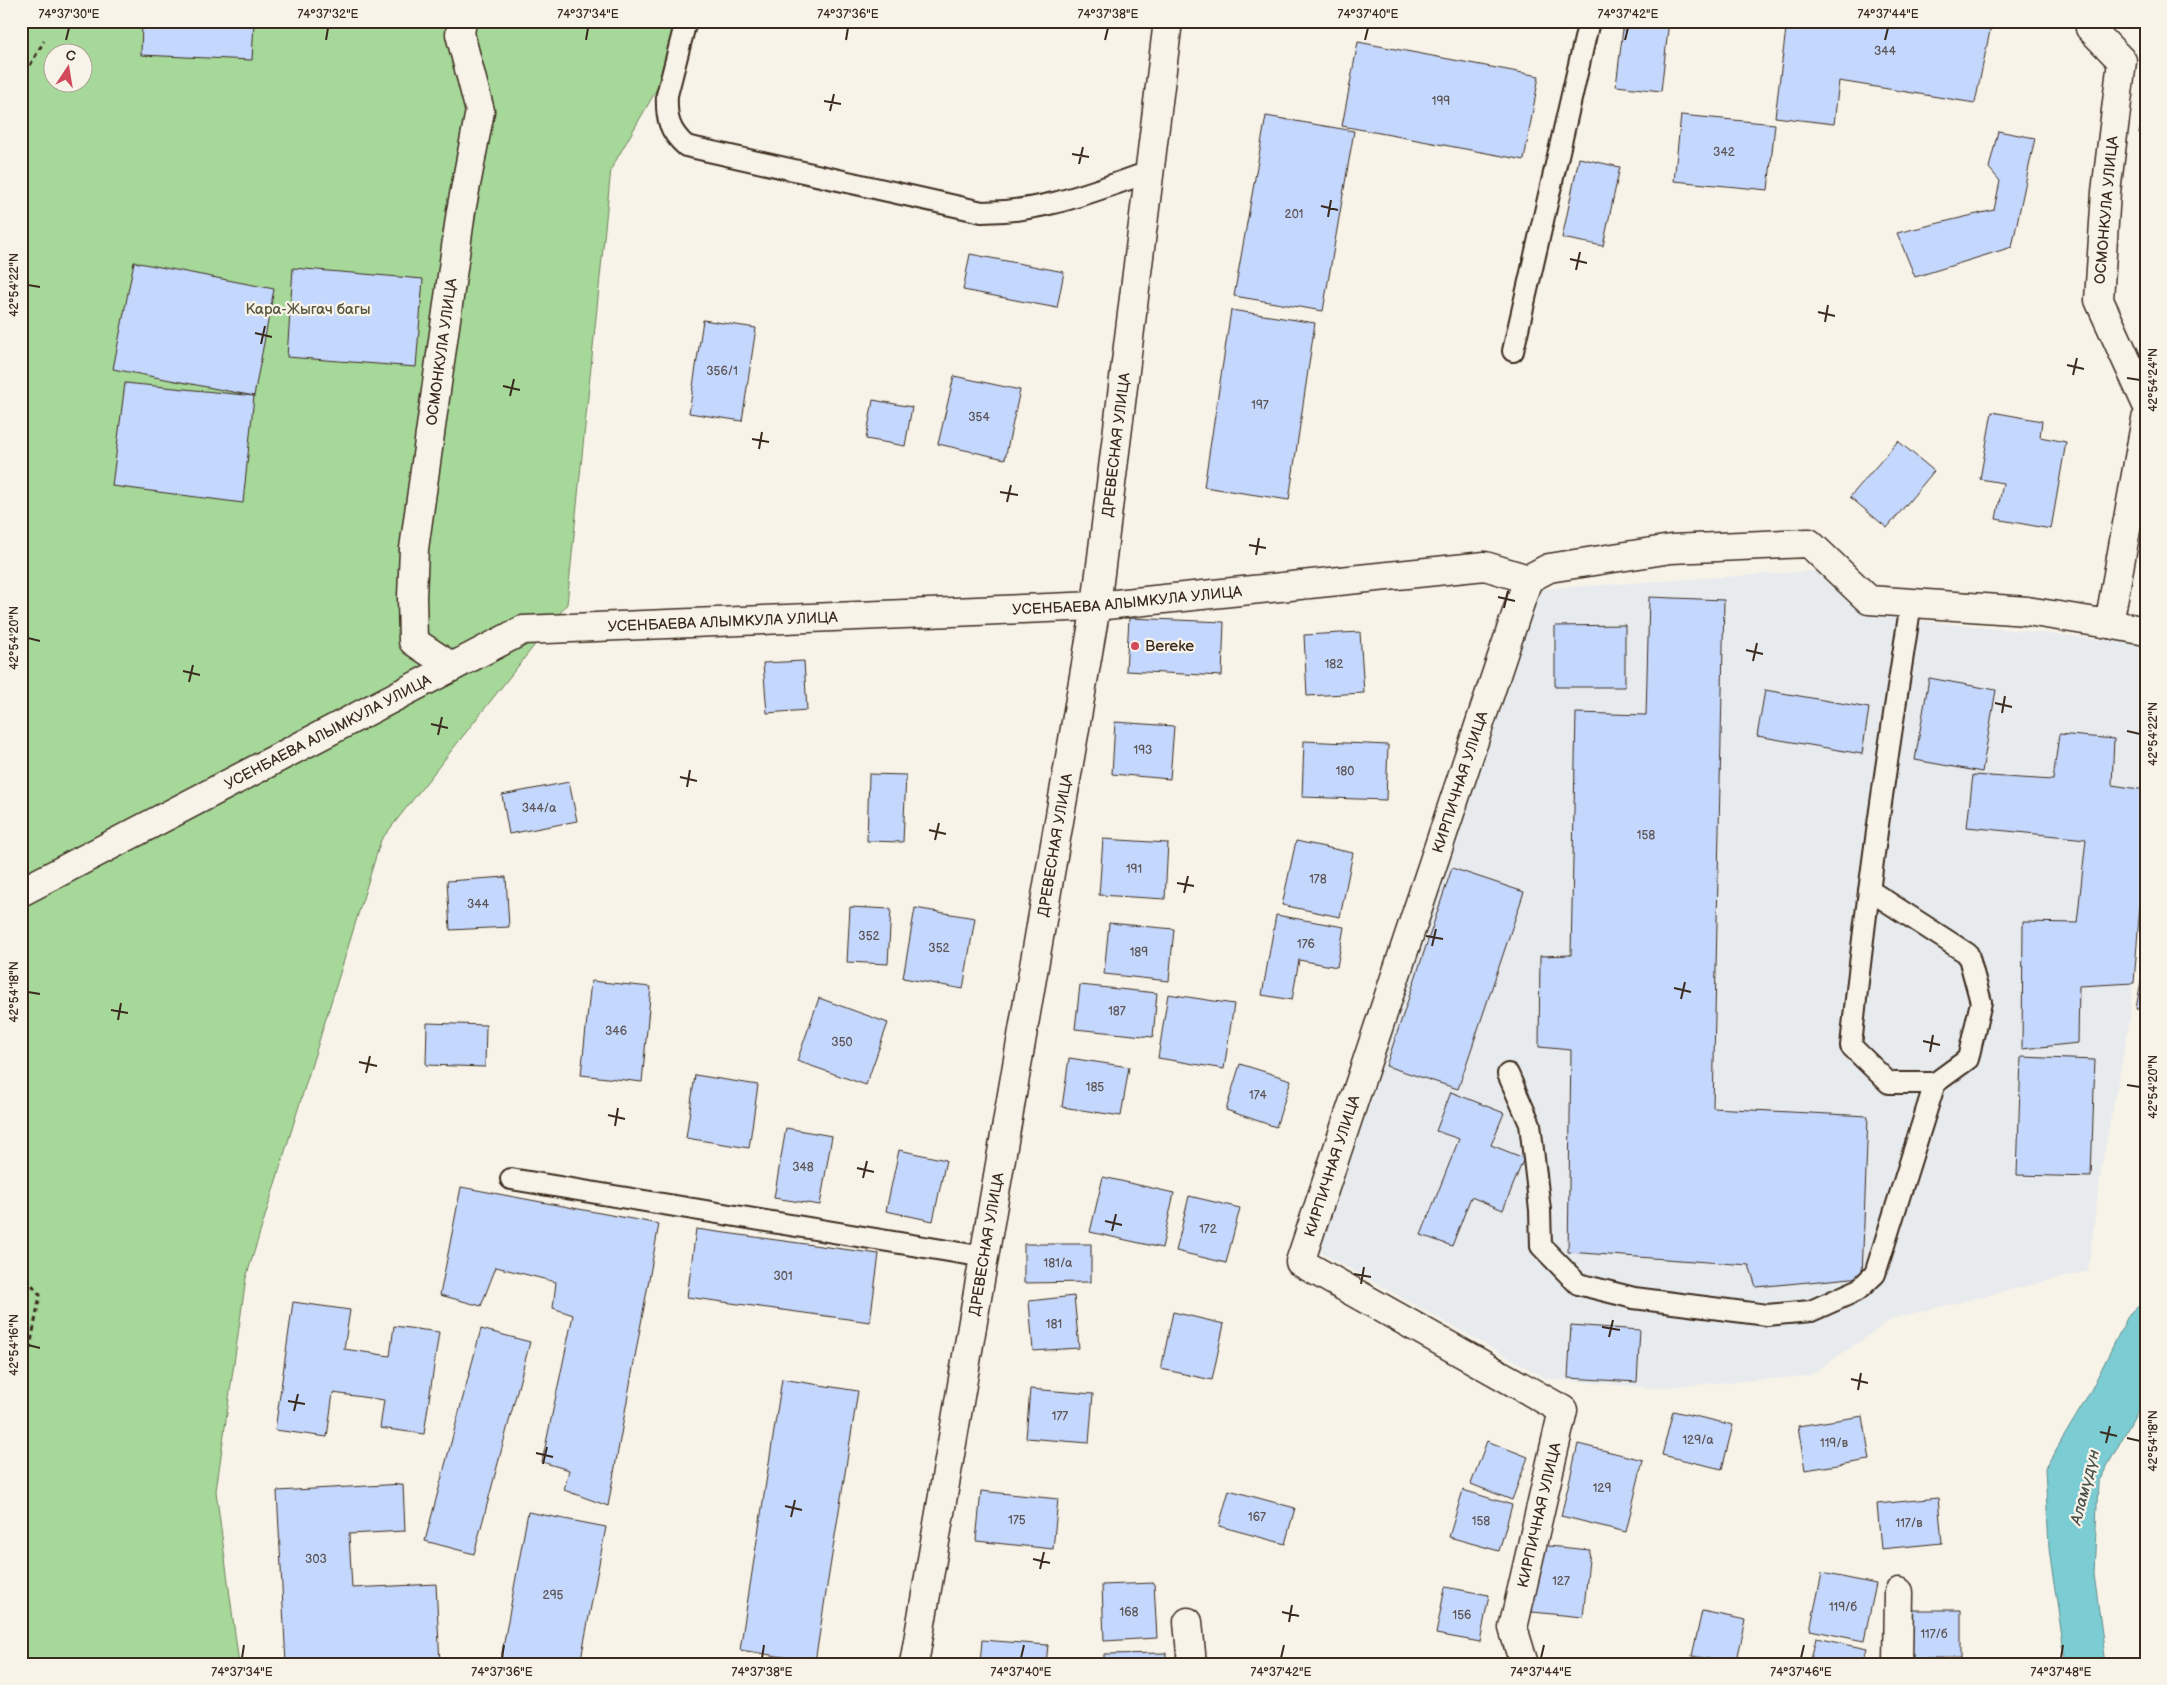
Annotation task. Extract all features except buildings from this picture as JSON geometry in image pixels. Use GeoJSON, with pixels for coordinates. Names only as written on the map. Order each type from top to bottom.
{"type":"FeatureCollection","features":[{"type":"Feature","properties":{"kind":"street","name":"ОСМОНКУЛА УЛИЦА"},"geometry":{"type":"LineString","coordinates":[[452,667],[413,640],[412,597],[414,549],[444,334],[462,210],[480,111],[460,34],[462,21]]}},
{"type":"Feature","properties":{"kind":"street","name":"ДРЕВЕСНАЯ УЛИЦА"},"geometry":{"type":"LineString","coordinates":[[914,1664],[1096,606],[1168,21]]}},
{"type":"Feature","properties":{"kind":"street","name":"ОСМОНКУЛА УЛИЦА"},"geometry":{"type":"LineString","coordinates":[[2091,21],[2090,28],[2122,61],[2106,192],[2099,300],[2146,403]]}},
{"type":"Feature","properties":{"kind":"street"},"geometry":{"type":"LineString","coordinates":[[2109,624],[2146,419]]}},
{"type":"Feature","properties":{"kind":"street"},"geometry":{"type":"LineString","coordinates":[[1528,579],[1549,568],[1671,549],[1809,543],[1869,600],[2027,611],[2146,631]]}},
{"type":"Feature","properties":{"kind":"street","name":"УСЕНБАЕВА АЛЫМКУЛА УЛИЦА"},"geometry":{"type":"LineString","coordinates":[[21,892],[523,630],[1096,606],[1485,566],[1528,579]]}},
{"type":"Feature","properties":{"kind":"street","name":"КИРПИЧНАЯ УЛИЦА"},"geometry":{"type":"LineString","coordinates":[[1524,1664],[1513,1628],[1563,1410],[1300,1262],[1528,579]]}},
{"type":"Feature","properties":{"kind":"street"},"geometry":{"type":"LineString","coordinates":[[1898,1664],[1899,1592]]}},
{"type":"Feature","properties":{"kind":"street"},"geometry":{"type":"LineString","coordinates":[[1188,1622],[1192,1664]]}},
{"type":"Feature","properties":{"kind":"lane"},"geometry":{"type":"LineString","coordinates":[[686,21],[666,95],[667,121],[675,136],[686,146],[982,212],[1014,212],[1050,206],[1149,172]]}},
{"type":"Feature","properties":{"kind":"lane"},"geometry":{"type":"LineString","coordinates":[[1512,351],[1589,21]]}},
{"type":"Feature","properties":{"kind":"lane"},"geometry":{"type":"LineString","coordinates":[[1869,890],[1968,954],[1981,1002],[1968,1059],[1935,1083],[1889,1083],[1851,1046],[1869,890],[1881,795],[1911,603]]}},
{"type":"Feature","properties":{"kind":"lane"},"geometry":{"type":"LineString","coordinates":[[1508,1074],[1530,1124],[1540,1210],[1541,1246],[1578,1284],[1634,1298],[1767,1315],[1811,1311],[1858,1290],[1875,1274],[1935,1083]]}},
{"type":"Feature","properties":{"kind":"lane"},"geometry":{"type":"LineString","coordinates":[[512,1179],[984,1257]]}},
{"type":"Feature","properties":{"kind":"path"},"geometry":{"type":"LineString","coordinates":[[21,81],[44,41]]}},
{"type":"Feature","properties":{"kind":"path"},"geometry":{"type":"LineString","coordinates":[[21,1271],[40,1295],[21,1395]]}},
{"type":"Feature","properties":{"kind":"shaded area"},"geometry":{"type":"Polygon","coordinates":[[[1814,571],[1879,616],[2146,644],[2146,851],[2129,1026],[2101,1169],[2088,1271],[1894,1318],[1809,1376],[1653,1388],[1547,1379],[1316,1250],[1539,589],[1814,571]]]}},
{"type":"Feature","properties":{"kind":"green space","name":"Кара-Жыгач багы"},"geometry":{"type":"Polygon","coordinates":[[[21,21],[696,21],[611,169],[567,604],[381,840],[246,1278],[216,1491],[239,1664],[21,1664],[21,21]]]}},
{"type":"Feature","properties":{"kind":"water","name":"Аламүдүн"},"geometry":{"type":"Polygon","coordinates":[[[2146,1298],[2146,1395],[2098,1483],[2094,1574],[2106,1664],[2066,1664],[2049,1549],[2045,1468],[2087,1398],[2129,1314],[2146,1298]]]}},
{"type":"Feature","properties":{"kind":"place","name":"Bereke"},"geometry":{"type":"Point","coordinates":[1135,646]}}]}
